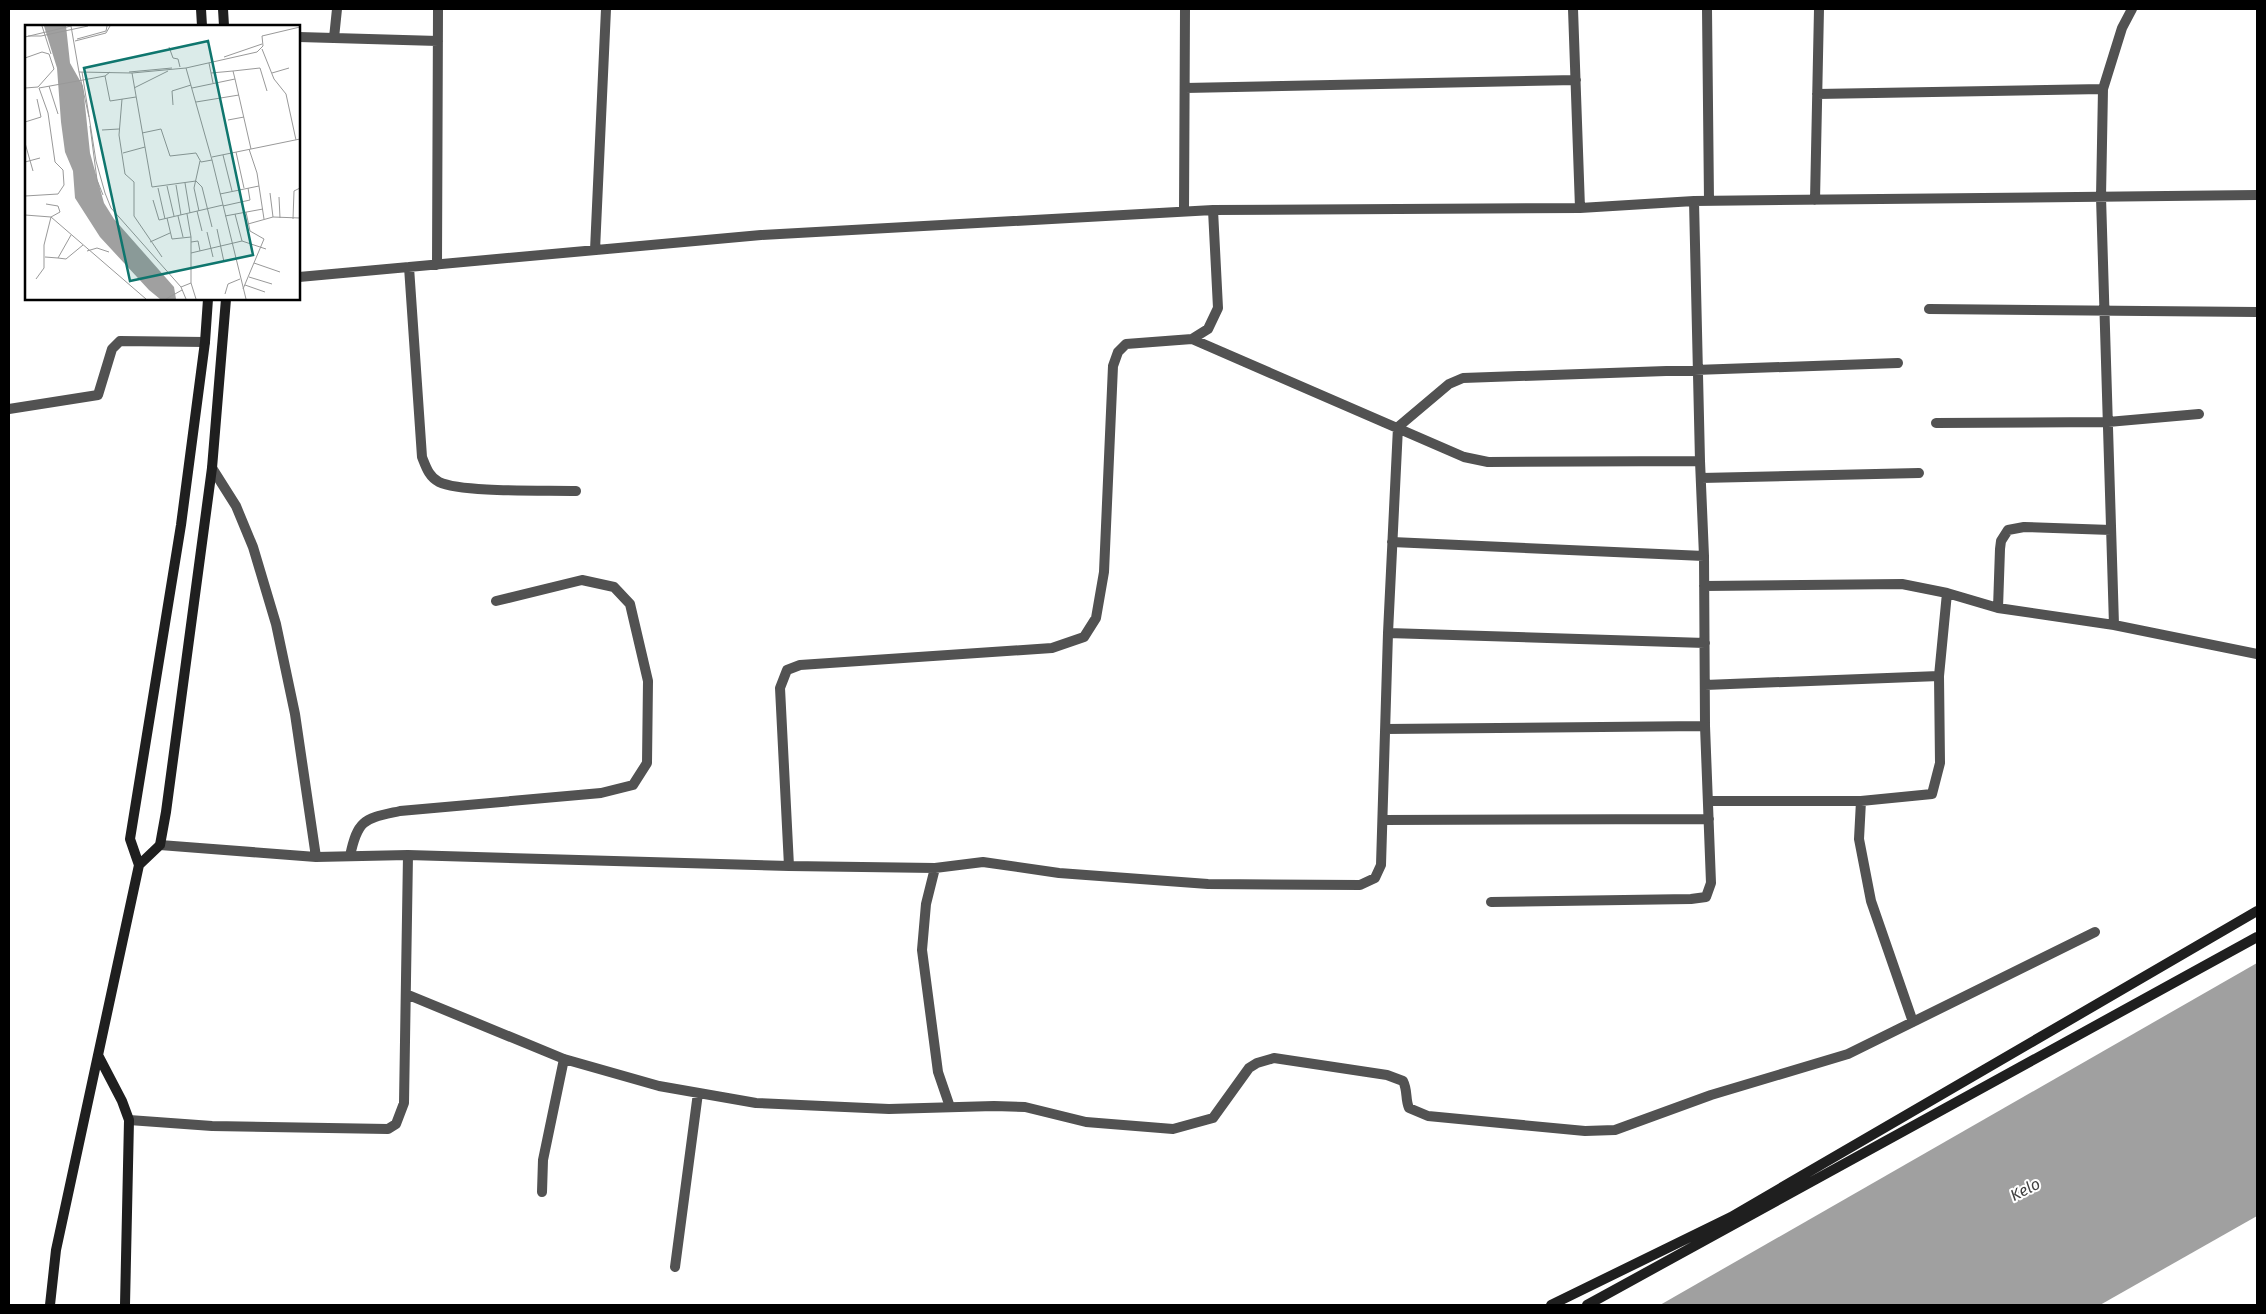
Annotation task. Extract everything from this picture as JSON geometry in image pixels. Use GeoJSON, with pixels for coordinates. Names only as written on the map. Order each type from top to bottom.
{"type":"FeatureCollection","features":[{"type":"Feature","properties":{"kind":"street"},"geometry":{"type":"LineString","coordinates":[[201,9],[202,25]]}},
{"type":"Feature","properties":{"kind":"street"},"geometry":{"type":"LineString","coordinates":[[223,9],[224,25]]}},
{"type":"Feature","properties":{"kind":"street"},"geometry":{"type":"LineString","coordinates":[[334,38],[337,9]]}},
{"type":"Feature","properties":{"kind":"street"},"geometry":{"type":"LineString","coordinates":[[437,265],[438,9]]}},
{"type":"Feature","properties":{"kind":"street"},"geometry":{"type":"LineString","coordinates":[[595,250],[606,9]]}},
{"type":"Feature","properties":{"kind":"street"},"geometry":{"type":"LineString","coordinates":[[1184,212],[1185,9]]}},
{"type":"Feature","properties":{"kind":"street"},"geometry":{"type":"LineString","coordinates":[[1573,9],[1580,208]]}},
{"type":"Feature","properties":{"kind":"street"},"geometry":{"type":"LineString","coordinates":[[1707,9],[1709,201]]}},
{"type":"Feature","properties":{"kind":"street"},"geometry":{"type":"LineString","coordinates":[[1815,200],[1819,9]]}},
{"type":"Feature","properties":{"kind":"street"},"geometry":{"type":"LineString","coordinates":[[2114,625],[2101,197],[2103,89],[2122,28],[2132,9]]}},
{"type":"Feature","properties":{"kind":"street"},"geometry":{"type":"LineString","coordinates":[[300,37],[438,41]]}},
{"type":"Feature","properties":{"kind":"street"},"geometry":{"type":"LineString","coordinates":[[1184,88],[1576,80]]}},
{"type":"Feature","properties":{"kind":"street"},"geometry":{"type":"LineString","coordinates":[[1817,94],[2103,89]]}},
{"type":"Feature","properties":{"kind":"street"},"geometry":{"type":"LineString","coordinates":[[300,277],[762,235],[1212,210],[1580,208],[1694,201],[2257,195]]}},
{"type":"Feature","properties":{"kind":"street"},"geometry":{"type":"LineString","coordinates":[[1491,902],[1706,897],[1711,883],[1705,726],[1704,556],[1694,201]]}},
{"type":"Feature","properties":{"kind":"street"},"geometry":{"type":"LineString","coordinates":[[789,866],[780,688],[787,670],[800,665],[1052,648],[1084,637],[1096,618],[1104,572],[1113,366],[1118,352],[1126,344],[1192,338],[1208,328],[1218,308],[1212,210]]}},
{"type":"Feature","properties":{"kind":"street"},"geometry":{"type":"LineString","coordinates":[[409,267],[422,457],[428,473],[440,482],[461,487],[576,491]]}},
{"type":"Feature","properties":{"kind":"street"},"geometry":{"type":"LineString","coordinates":[[50,1305],[56,1250],[139,865],[130,839],[181,526],[205,342],[208,300]]}},
{"type":"Feature","properties":{"kind":"street"},"geometry":{"type":"LineString","coordinates":[[139,865],[160,845],[166,812],[212,468],[226,300]]}},
{"type":"Feature","properties":{"kind":"street"},"geometry":{"type":"LineString","coordinates":[[1929,309],[2257,312]]}},
{"type":"Feature","properties":{"kind":"street"},"geometry":{"type":"LineString","coordinates":[[1192,338],[1398,426],[1464,457],[1488,462],[1700,461]]}},
{"type":"Feature","properties":{"kind":"street"},"geometry":{"type":"LineString","coordinates":[[9,410],[98,395],[112,348],[120,341],[205,342]]}},
{"type":"Feature","properties":{"kind":"street"},"geometry":{"type":"LineString","coordinates":[[160,845],[316,857],[408,854],[789,866],[935,868],[983,862],[1059,872],[1208,884],[1360,885],[1375,878],[1381,865],[1388,633],[1398,426],[1449,384],[1463,378],[1898,363]]}},
{"type":"Feature","properties":{"kind":"street"},"geometry":{"type":"LineString","coordinates":[[1936,423],[2108,422],[2199,414]]}},
{"type":"Feature","properties":{"kind":"street"},"geometry":{"type":"LineString","coordinates":[[212,468],[236,506],[253,547],[276,624],[295,714],[316,857]]}},
{"type":"Feature","properties":{"kind":"street"},"geometry":{"type":"LineString","coordinates":[[1701,478],[1918,472]]}},
{"type":"Feature","properties":{"kind":"street"},"geometry":{"type":"LineString","coordinates":[[1998,608],[2001,541],[2008,530],[2024,527],[2111,530]]}},
{"type":"Feature","properties":{"kind":"street"},"geometry":{"type":"LineString","coordinates":[[1392,542],[1704,556]]}},
{"type":"Feature","properties":{"kind":"street"},"geometry":{"type":"LineString","coordinates":[[350,856],[354,837],[359,827],[370,818],[400,811],[601,793],[633,784],[647,763],[648,681],[630,604],[614,587],[582,580],[496,601]]}},
{"type":"Feature","properties":{"kind":"street"},"geometry":{"type":"LineString","coordinates":[[1704,586],[1902,584],[1947,593],[1998,608],[2114,625],[2257,654]]}},
{"type":"Feature","properties":{"kind":"street"},"geometry":{"type":"LineString","coordinates":[[1708,801],[1861,801],[1932,794],[1940,763],[1939,676],[1947,593]]}},
{"type":"Feature","properties":{"kind":"street"},"geometry":{"type":"LineString","coordinates":[[1388,633],[1704,643]]}},
{"type":"Feature","properties":{"kind":"street"},"geometry":{"type":"LineString","coordinates":[[1705,685],[1939,676]]}},
{"type":"Feature","properties":{"kind":"street"},"geometry":{"type":"LineString","coordinates":[[1385,729],[1705,726]]}},
{"type":"Feature","properties":{"kind":"street"},"geometry":{"type":"LineString","coordinates":[[1861,801],[1859,839],[1871,901],[1912,1022]]}},
{"type":"Feature","properties":{"kind":"street"},"geometry":{"type":"LineString","coordinates":[[1383,820],[1709,820]]}},
{"type":"Feature","properties":{"kind":"street"},"geometry":{"type":"LineString","coordinates":[[130,1120],[212,1126],[388,1128],[396,1124],[404,1103],[408,854]]}},
{"type":"Feature","properties":{"kind":"street"},"geometry":{"type":"LineString","coordinates":[[935,868],[926,904],[922,950],[938,1072],[950,1107]]}},
{"type":"Feature","properties":{"kind":"street"},"geometry":{"type":"LineString","coordinates":[[1551,1305],[1731,1216],[2257,911]]}},
{"type":"Feature","properties":{"kind":"street"},"geometry":{"type":"LineString","coordinates":[[406,994],[564,1059],[659,1086],[756,1103],[888,1109],[1025,1107],[1086,1122],[1173,1129],[1213,1118],[1249,1068],[1257,1063],[1274,1058],[1395,1078],[1403,1081],[1408,1090],[1406,1103],[1409,1108],[1428,1116],[1585,1131],[1615,1130],[1711,1095],[1848,1054],[2095,932]]}},
{"type":"Feature","properties":{"kind":"street"},"geometry":{"type":"LineString","coordinates":[[1587,1305],[2257,937]]}},
{"type":"Feature","properties":{"kind":"street"},"geometry":{"type":"LineString","coordinates":[[98,1055],[130,1120],[124,1305]]}},
{"type":"Feature","properties":{"kind":"street"},"geometry":{"type":"LineString","coordinates":[[542,1192],[543,1160],[564,1059]]}},
{"type":"Feature","properties":{"kind":"street"},"geometry":{"type":"LineString","coordinates":[[675,1267],[698,1093]]}},
{"type":"Feature","properties":{"kind":"water","name":"Kelo"},"geometry":{"type":"Polygon","coordinates":[[[2257,963],[2257,1216],[2100,1305],[1660,1305],[2257,963]]]}}]}
